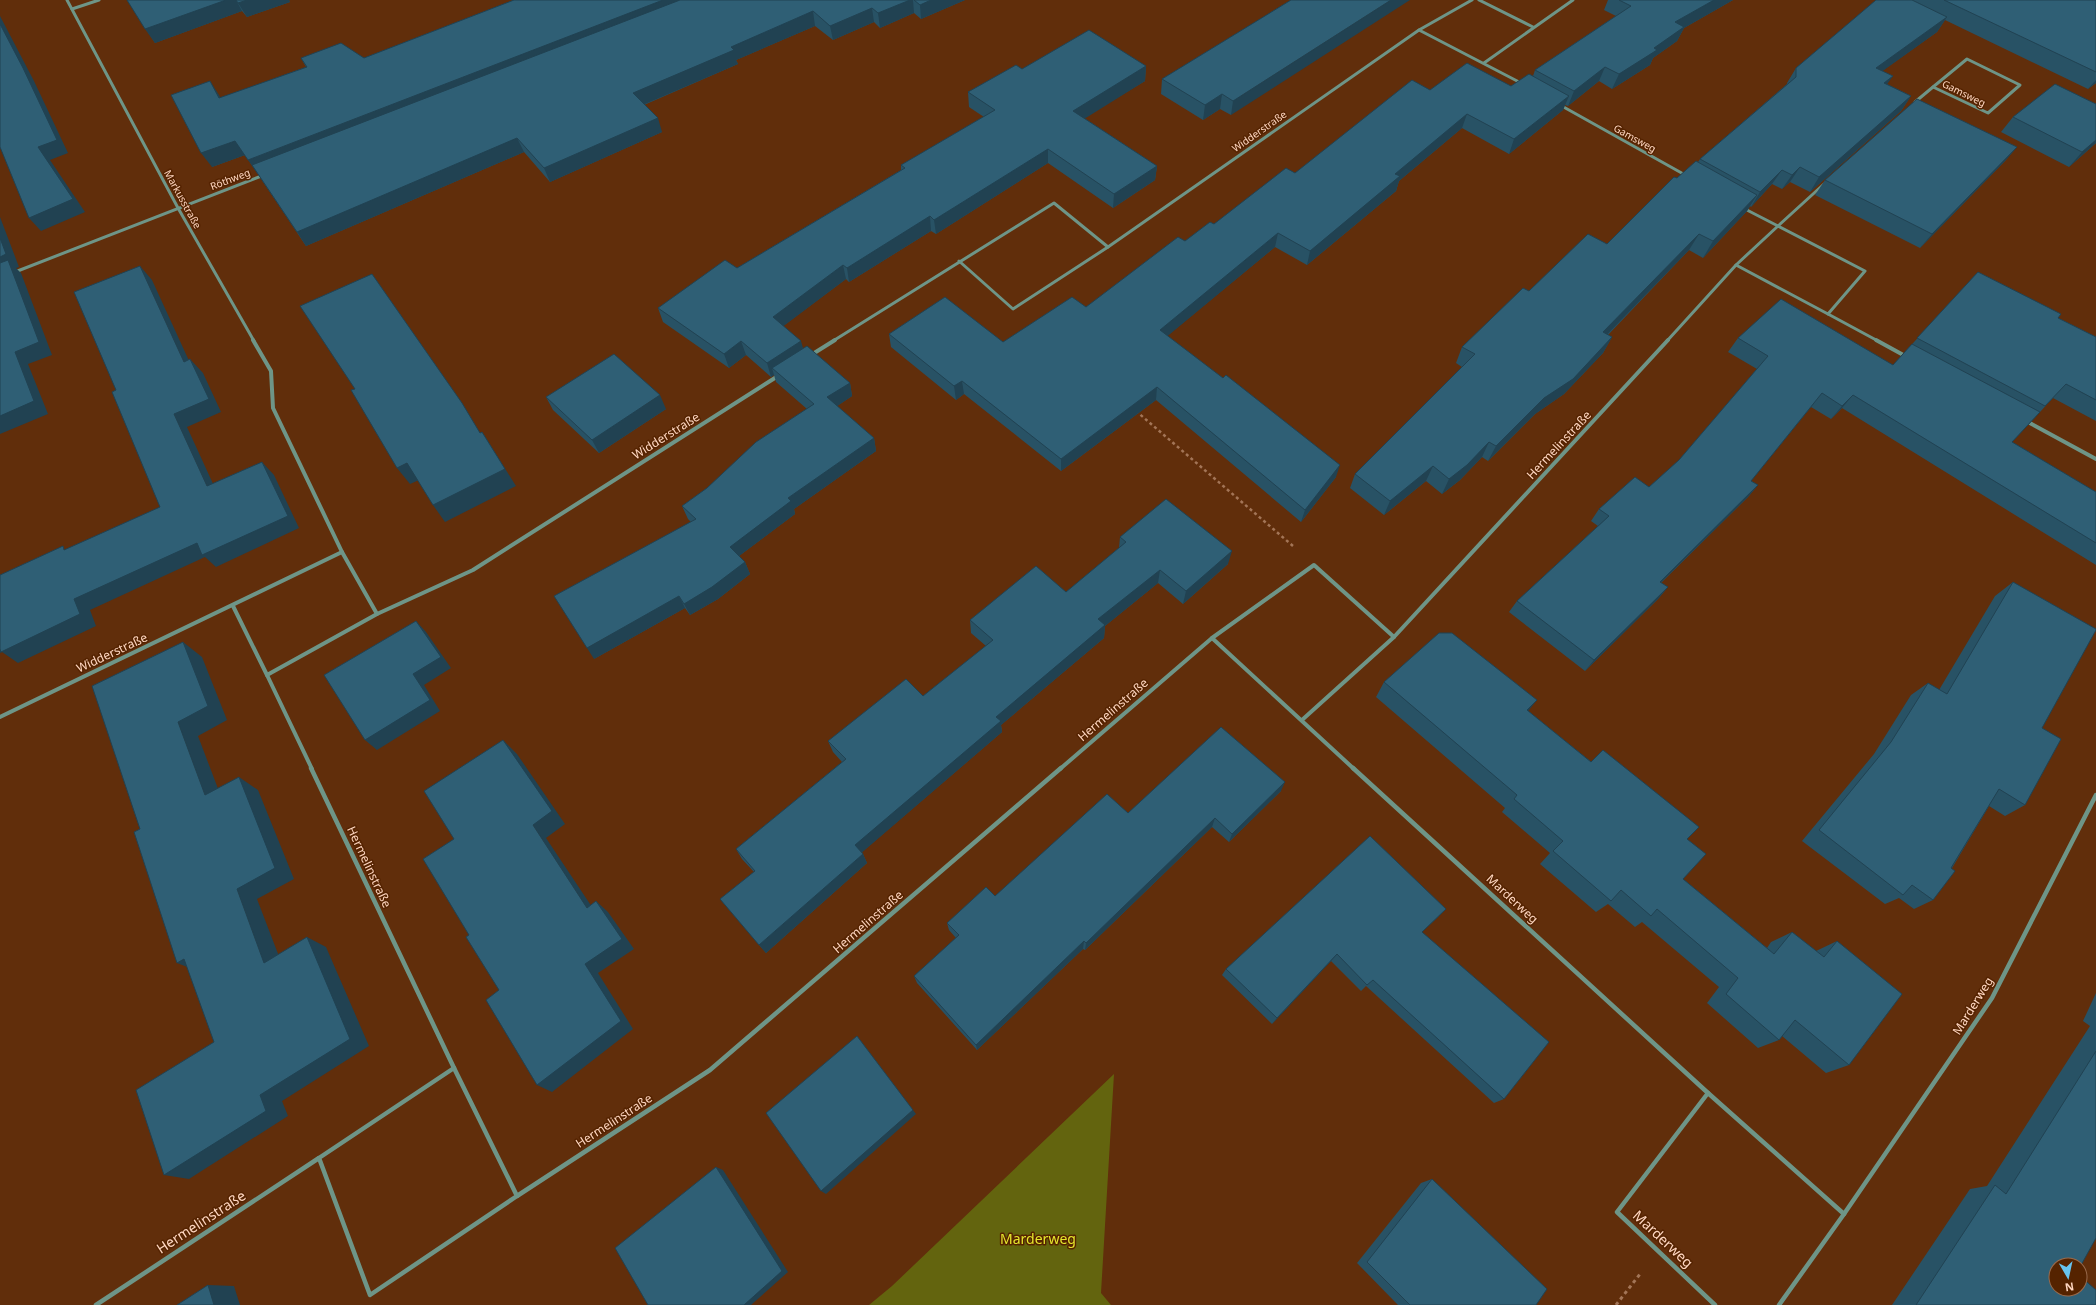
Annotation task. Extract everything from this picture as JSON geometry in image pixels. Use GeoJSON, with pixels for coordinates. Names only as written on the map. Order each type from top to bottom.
{"type":"FeatureCollection","features":[{"type":"Feature","properties":{"kind":"street","name":"Markusstraße"},"geometry":{"type":"LineString","coordinates":[[67,0],[178,208],[271,371],[273,408],[342,552]]}},
{"type":"Feature","properties":{"kind":"street"},"geometry":{"type":"LineString","coordinates":[[72,9],[99,0]]}},
{"type":"Feature","properties":{"kind":"street","name":"Widderstraße"},"geometry":{"type":"LineString","coordinates":[[959,261],[1013,309],[1108,247],[1419,30],[1472,0]]}},
{"type":"Feature","properties":{"kind":"street"},"geometry":{"type":"LineString","coordinates":[[1480,0],[1533,27]]}},
{"type":"Feature","properties":{"kind":"street"},"geometry":{"type":"LineString","coordinates":[[1484,63],[1573,0]]}},
{"type":"Feature","properties":{"kind":"street"},"geometry":{"type":"LineString","coordinates":[[1419,30],[1526,86]]}},
{"type":"Feature","properties":{"kind":"street","name":"Gamsweg"},"geometry":{"type":"LineString","coordinates":[[1910,107],[1933,87],[1967,59],[2020,85],[1988,113],[1933,87]]}},
{"type":"Feature","properties":{"kind":"street","name":"Gamsweg"},"geometry":{"type":"LineString","coordinates":[[1554,102],[1693,180]]}},
{"type":"Feature","properties":{"kind":"street","name":"Röthweg"},"geometry":{"type":"LineString","coordinates":[[7,276],[267,174]]}},
{"type":"Feature","properties":{"kind":"street"},"geometry":{"type":"LineString","coordinates":[[1829,180],[1736,265],[1910,359]]}},
{"type":"Feature","properties":{"kind":"street"},"geometry":{"type":"LineString","coordinates":[[803,360],[959,261],[1054,203],[1108,247]]}},
{"type":"Feature","properties":{"kind":"street"},"geometry":{"type":"LineString","coordinates":[[1742,207],[1865,271],[1828,314]]}},
{"type":"Feature","properties":{"kind":"street","name":"Hermelinstraße"},"geometry":{"type":"LineString","coordinates":[[1302,720],[1394,637],[1577,440],[1736,265]]}},
{"type":"Feature","properties":{"kind":"street","name":"Widderstraße"},"geometry":{"type":"LineString","coordinates":[[267,675],[376,614],[473,570],[783,373]]}},
{"type":"Feature","properties":{"kind":"street"},"geometry":{"type":"LineString","coordinates":[[2020,418],[2096,459]]}},
{"type":"Feature","properties":{"kind":"street"},"geometry":{"type":"LineString","coordinates":[[342,552],[376,614]]}},
{"type":"Feature","properties":{"kind":"street","name":"Widderstraße"},"geometry":{"type":"LineString","coordinates":[[0,717],[233,606],[342,552]]}},
{"type":"Feature","properties":{"kind":"street"},"geometry":{"type":"LineString","coordinates":[[1314,565],[1394,637]]}},
{"type":"Feature","properties":{"kind":"street","name":"Hermelinstraße"},"geometry":{"type":"LineString","coordinates":[[319,1158],[370,1295],[517,1196],[710,1070],[1212,638],[1314,565]]}},
{"type":"Feature","properties":{"kind":"street"},"geometry":{"type":"LineString","coordinates":[[233,606],[267,675]]}},
{"type":"Feature","properties":{"kind":"street"},"geometry":{"type":"LineString","coordinates":[[1212,638],[1302,720]]}},
{"type":"Feature","properties":{"kind":"street","name":"Hermelinstraße"},"geometry":{"type":"LineString","coordinates":[[267,675],[454,1068],[517,1196]]}},
{"type":"Feature","properties":{"kind":"street","name":"Marderweg"},"geometry":{"type":"LineString","coordinates":[[1302,720],[1708,1093],[1844,1214]]}},
{"type":"Feature","properties":{"kind":"street","name":"Marderweg"},"geometry":{"type":"LineString","coordinates":[[1779,1305],[1844,1214],[1992,998],[2096,795]]}},
{"type":"Feature","properties":{"kind":"street","name":"Hermelinstraße"},"geometry":{"type":"LineString","coordinates":[[96,1305],[454,1068]]}},
{"type":"Feature","properties":{"kind":"street","name":"Marderweg"},"geometry":{"type":"LineString","coordinates":[[1708,1093],[1617,1212],[1715,1305]]}},
{"type":"Feature","properties":{"kind":"path"},"geometry":{"type":"LineString","coordinates":[[1134,409],[1182,449],[1314,565]]}},
{"type":"Feature","properties":{"kind":"path"},"geometry":{"type":"LineString","coordinates":[[1616,1305],[1657,1250]]}},
{"type":"Feature","properties":{"kind":"green space","name":"Marderweg"},"geometry":{"type":"Polygon","coordinates":[[[1114,1074],[1101,1293],[1111,1305],[869,1305],[892,1286],[1114,1074]]]}},
{"type":"Feature","properties":{"kind":"building"},"geometry":{"type":"Polygon","coordinates":[[[127,0],[226,0],[145,29],[127,0]]]}},
{"type":"Feature","properties":{"kind":"building"},"geometry":{"type":"Polygon","coordinates":[[[236,0],[247,0],[238,3],[236,0]]]}},
{"type":"Feature","properties":{"kind":"building"},"geometry":{"type":"Polygon","coordinates":[[[514,0],[663,0],[248,160],[235,141],[201,153],[171,95],[210,81],[219,98],[307,67],[301,58],[341,43],[364,58],[514,0]]]}},
{"type":"Feature","properties":{"kind":"building"},"geometry":{"type":"Polygon","coordinates":[[[680,0],[910,0],[878,13],[872,8],[830,26],[813,11],[731,47],[734,50],[633,93],[658,118],[544,168],[517,138],[297,232],[252,165],[680,0]]]}},
{"type":"Feature","properties":{"kind":"building"},"geometry":{"type":"Polygon","coordinates":[[[914,0],[931,0],[920,5],[914,0]]]}},
{"type":"Feature","properties":{"kind":"building"},"geometry":{"type":"Polygon","coordinates":[[[1291,0],[1391,0],[1233,101],[1222,94],[1205,105],[1162,79],[1291,0]]]}},
{"type":"Feature","properties":{"kind":"building"},"geometry":{"type":"Polygon","coordinates":[[[1619,0],[1714,0],[1675,22],[1684,27],[1654,48],[1657,50],[1619,74],[1605,67],[1574,91],[1535,70],[1631,6],[1619,0]]]}},
{"type":"Feature","properties":{"kind":"building"},"geometry":{"type":"Polygon","coordinates":[[[1876,0],[1912,0],[1947,17],[1876,68],[1893,76],[1884,83],[1911,96],[1819,177],[1800,167],[1792,175],[1782,170],[1760,192],[1700,159],[1796,77],[1796,68],[1876,0]]]}},
{"type":"Feature","properties":{"kind":"building"},"geometry":{"type":"Polygon","coordinates":[[[1944,0],[2096,0],[2096,72],[1944,0]]]}},
{"type":"Feature","properties":{"kind":"building"},"geometry":{"type":"Polygon","coordinates":[[[0,24],[23,68],[57,140],[38,147],[73,199],[29,218],[0,147],[0,24]]]}},
{"type":"Feature","properties":{"kind":"building"},"geometry":{"type":"Polygon","coordinates":[[[1089,30],[1146,66],[1073,111],[1157,166],[1114,194],[1048,149],[934,220],[930,216],[847,268],[843,265],[773,317],[801,341],[767,363],[741,341],[724,354],[658,308],[725,260],[737,268],[905,168],[901,165],[995,110],[968,92],[1016,65],[1022,69],[1089,30]]]}},
{"type":"Feature","properties":{"kind":"building"},"geometry":{"type":"Polygon","coordinates":[[[1467,63],[1511,86],[1529,74],[1569,96],[1514,139],[1467,114],[1395,174],[1400,176],[1310,251],[1278,233],[1160,330],[1223,378],[1226,375],[1340,465],[1305,510],[1157,387],[1061,459],[962,381],[954,386],[889,334],[945,297],[1003,342],[1072,297],[1086,307],[1178,237],[1185,241],[1210,222],[1214,224],[1286,168],[1295,173],[1412,80],[1430,90],[1467,63]]]}},
{"type":"Feature","properties":{"kind":"building"},"geometry":{"type":"Polygon","coordinates":[[[2055,84],[2096,104],[2096,140],[2082,152],[2013,117],[2055,84]]]}},
{"type":"Feature","properties":{"kind":"building"},"geometry":{"type":"Polygon","coordinates":[[[1917,99],[2017,147],[1932,234],[1825,180],[1917,99]]]}},
{"type":"Feature","properties":{"kind":"building"},"geometry":{"type":"Polygon","coordinates":[[[1696,161],[1757,195],[1713,241],[1699,234],[1603,332],[1612,337],[1573,379],[1544,398],[1496,446],[1489,442],[1467,465],[1449,479],[1433,466],[1390,501],[1355,474],[1475,354],[1462,347],[1523,288],[1529,291],[1588,234],[1607,244],[1674,177],[1677,178],[1696,161]]]}},
{"type":"Feature","properties":{"kind":"building"},"geometry":{"type":"Polygon","coordinates":[[[0,238],[6,254],[0,257],[0,238]]]}},
{"type":"Feature","properties":{"kind":"building"},"geometry":{"type":"Polygon","coordinates":[[[8,260],[39,342],[15,352],[34,401],[0,416],[0,263],[8,260]]]}},
{"type":"Feature","properties":{"kind":"building"},"geometry":{"type":"Polygon","coordinates":[[[140,266],[184,362],[190,359],[209,399],[174,414],[207,486],[262,462],[288,516],[202,555],[197,543],[74,599],[80,614],[1,652],[0,575],[63,546],[64,550],[160,507],[112,392],[116,390],[74,292],[140,266]]]}},
{"type":"Feature","properties":{"kind":"building"},"geometry":{"type":"Polygon","coordinates":[[[1978,272],[2061,314],[2058,318],[2096,337],[2096,400],[2066,384],[2045,406],[1917,338],[1978,272]]]}},
{"type":"Feature","properties":{"kind":"building"},"geometry":{"type":"Polygon","coordinates":[[[372,274],[462,403],[480,433],[482,432],[505,469],[433,505],[407,463],[397,468],[351,390],[355,389],[300,306],[372,274]]]}},
{"type":"Feature","properties":{"kind":"building"},"geometry":{"type":"Polygon","coordinates":[[[1781,299],[1893,365],[1912,344],[2040,412],[2012,442],[2096,492],[2096,543],[1853,395],[1842,406],[1822,393],[1751,481],[1758,485],[1660,582],[1668,587],[1594,660],[1517,601],[1609,516],[1599,509],[1635,477],[1649,487],[1679,460],[1768,356],[1738,338],[1781,299]]]}},
{"type":"Feature","properties":{"kind":"building"},"geometry":{"type":"Polygon","coordinates":[[[807,346],[850,383],[827,397],[874,438],[788,498],[791,501],[730,547],[745,562],[712,587],[684,604],[679,596],[587,648],[554,596],[696,519],[682,506],[707,488],[756,442],[814,404],[772,368],[807,346]]]}},
{"type":"Feature","properties":{"kind":"building"},"geometry":{"type":"Polygon","coordinates":[[[614,354],[660,395],[592,440],[546,397],[614,354]]]}},
{"type":"Feature","properties":{"kind":"building"},"geometry":{"type":"Polygon","coordinates":[[[1166,499],[1232,551],[1186,591],[1160,570],[1098,619],[1105,625],[996,717],[1001,721],[855,845],[863,854],[759,945],[720,899],[755,871],[736,849],[846,759],[828,741],[906,679],[923,696],[993,640],[970,620],[1036,566],[1066,592],[1126,542],[1120,537],[1166,499]]]}},
{"type":"Feature","properties":{"kind":"building"},"geometry":{"type":"Polygon","coordinates":[[[2013,582],[2096,629],[2042,728],[2061,739],[2025,805],[1999,789],[1951,868],[1955,871],[1933,900],[1912,885],[1903,895],[1819,830],[1891,742],[1928,683],[1947,694],[2013,582]]]}},
{"type":"Feature","properties":{"kind":"building"},"geometry":{"type":"Polygon","coordinates":[[[416,621],[441,657],[413,674],[430,700],[365,740],[324,675],[416,621]]]}},
{"type":"Feature","properties":{"kind":"building"},"geometry":{"type":"Polygon","coordinates":[[[1439,633],[1452,633],[1537,700],[1527,710],[1591,762],[1603,750],[1699,827],[1687,839],[1706,854],[1683,879],[1774,954],[1792,932],[1824,957],[1837,941],[1902,994],[1849,1065],[1795,1020],[1779,1040],[1726,994],[1738,978],[1657,909],[1651,916],[1621,890],[1611,901],[1553,851],[1563,841],[1514,799],[1517,795],[1384,682],[1439,633]]]}},
{"type":"Feature","properties":{"kind":"building"},"geometry":{"type":"Polygon","coordinates":[[[183,642],[208,706],[178,722],[205,795],[239,777],[275,868],[237,889],[264,963],[307,937],[350,1039],[260,1095],[266,1111],[164,1175],[136,1090],[214,1042],[184,959],[177,963],[134,832],[140,829],[92,686],[183,642]]]}},
{"type":"Feature","properties":{"kind":"building"},"geometry":{"type":"Polygon","coordinates":[[[1221,727],[1285,782],[1232,834],[1215,818],[1086,943],[1084,941],[976,1045],[914,976],[959,935],[947,923],[986,887],[995,896],[1107,794],[1128,813],[1221,727]]]}},
{"type":"Feature","properties":{"kind":"building"},"geometry":{"type":"Polygon","coordinates":[[[503,740],[552,811],[533,825],[587,908],[596,901],[622,939],[585,964],[621,1021],[537,1085],[486,1000],[499,990],[466,937],[469,935],[423,859],[454,839],[424,791],[503,740]]]}},
{"type":"Feature","properties":{"kind":"building"},"geometry":{"type":"Polygon","coordinates":[[[1370,836],[1446,909],[1422,932],[1549,1042],[1504,1099],[1373,980],[1367,985],[1337,954],[1277,1018],[1226,969],[1370,836]]]}},
{"type":"Feature","properties":{"kind":"building"},"geometry":{"type":"Polygon","coordinates":[[[857,1036],[913,1110],[821,1191],[766,1113],[857,1036]]]}},
{"type":"Feature","properties":{"kind":"building"},"geometry":{"type":"Polygon","coordinates":[[[2096,1051],[2096,1238],[2086,1257],[2048,1257],[2048,1297],[2088,1297],[2088,1283],[2096,1290],[2096,1305],[1916,1305],[1995,1185],[2006,1194],[2096,1051]]]}},
{"type":"Feature","properties":{"kind":"building"},"geometry":{"type":"Polygon","coordinates":[[[716,1167],[782,1271],[744,1305],[648,1305],[615,1248],[716,1167]]]}},
{"type":"Feature","properties":{"kind":"building"},"geometry":{"type":"Polygon","coordinates":[[[1432,1179],[1547,1289],[1536,1305],[1410,1305],[1367,1262],[1432,1179]]]}},
{"type":"Feature","properties":{"kind":"building"},"geometry":{"type":"Polygon","coordinates":[[[208,1285],[214,1305],[177,1305],[208,1285]]]}}]}
